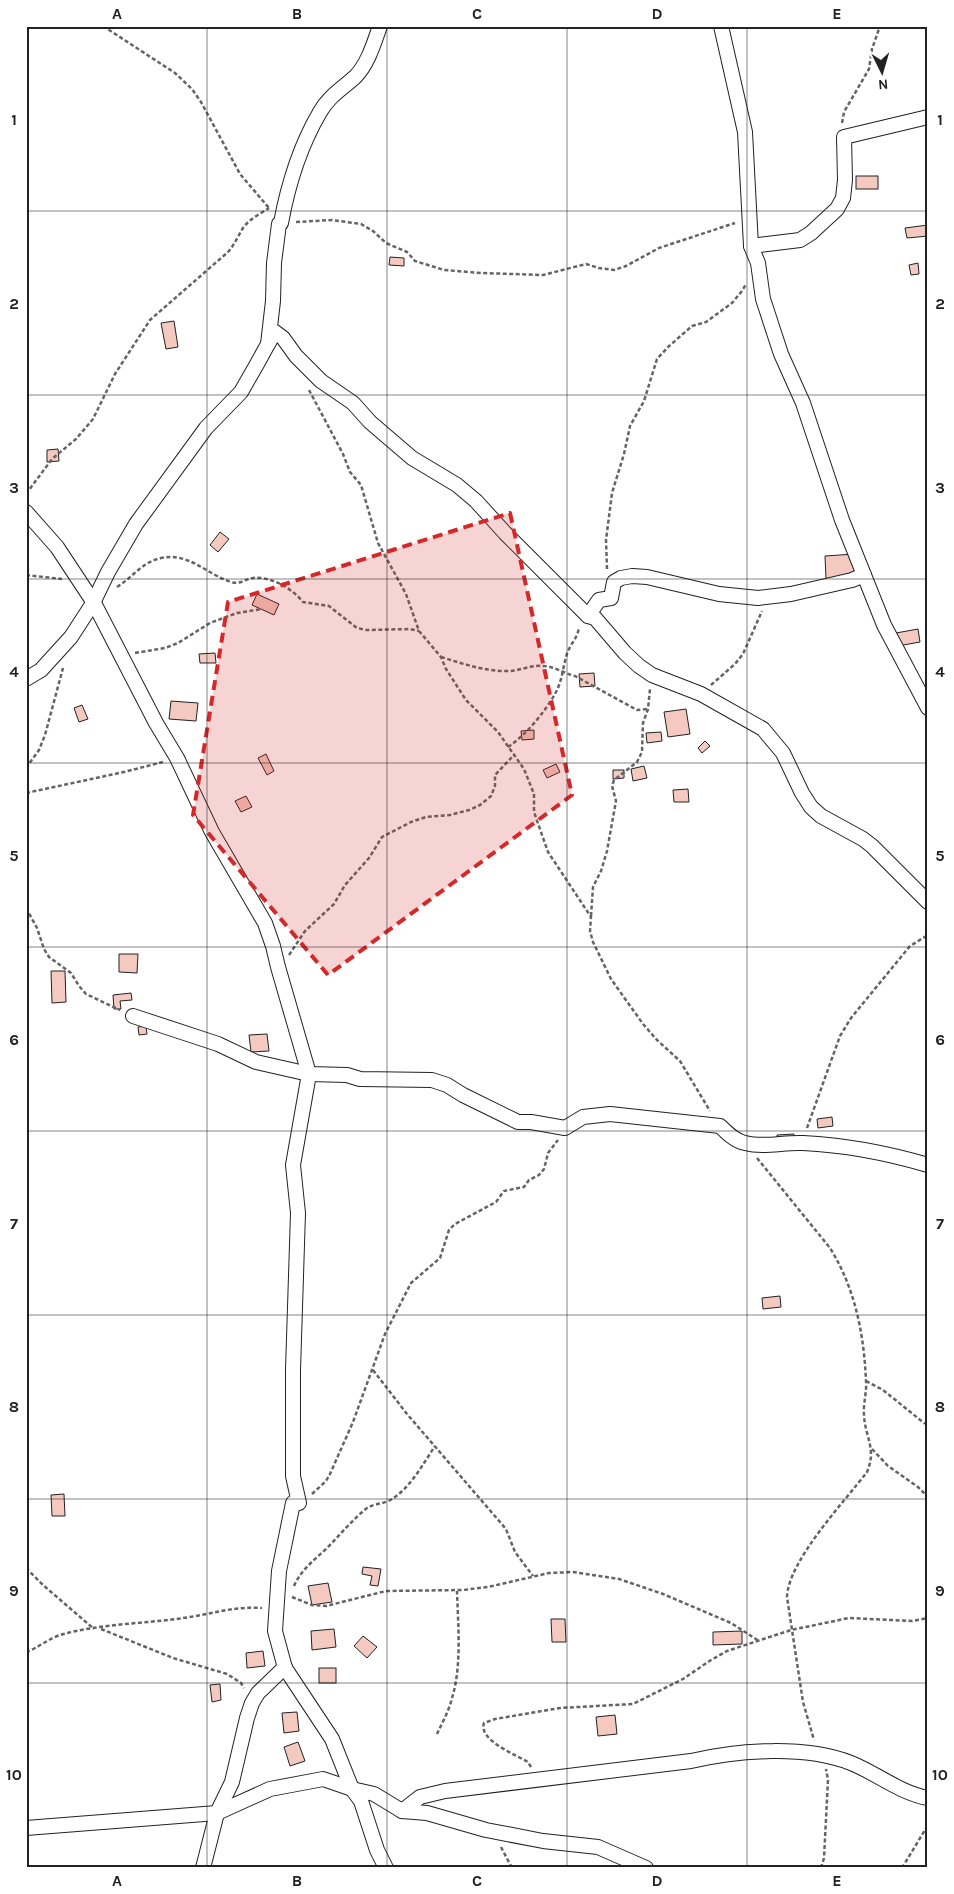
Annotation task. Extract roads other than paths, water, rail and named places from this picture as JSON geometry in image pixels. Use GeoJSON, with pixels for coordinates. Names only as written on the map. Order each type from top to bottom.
{"type":"FeatureCollection","features":[{"type":"Feature","properties":{"kind":"street"},"geometry":{"type":"LineString","coordinates":[[268,344],[273,301],[274,262],[286,195],[293,174],[320,110],[335,93],[362,69],[380,26]]}},
{"type":"Feature","properties":{"kind":"street"},"geometry":{"type":"LineString","coordinates":[[722,26],[745,132],[751,246],[758,263],[763,299],[781,354],[803,403],[842,520],[884,625],[928,708]]}},
{"type":"Feature","properties":{"kind":"street"},"geometry":{"type":"LineString","coordinates":[[751,246],[800,240],[811,233],[837,209],[843,198],[845,180],[844,137],[928,117]]}},
{"type":"Feature","properties":{"kind":"street"},"geometry":{"type":"LineString","coordinates":[[26,679],[41,670],[71,637],[93,603],[108,572],[136,524],[206,428],[241,392],[274,332],[283,338],[296,356],[320,381],[353,403],[370,422],[412,458],[458,485],[476,501],[505,533],[588,616],[595,618],[625,653],[652,675],[701,694],[763,729],[783,753],[802,793],[811,807],[821,816],[872,846],[928,902]]}},
{"type":"Feature","properties":{"kind":"street"},"geometry":{"type":"LineString","coordinates":[[26,512],[57,547],[93,603],[156,723],[177,758],[212,832],[265,923],[309,1074],[293,1166],[298,1213],[293,1370],[293,1476],[299,1504],[292,1502],[279,1571],[275,1631],[285,1667],[332,1739],[352,1789],[361,1801],[377,1850],[386,1868]]}},
{"type":"Feature","properties":{"kind":"street"},"geometry":{"type":"LineString","coordinates":[[588,616],[599,600],[611,598],[614,582],[621,578],[632,576],[647,577],[719,594],[758,598],[775,597],[838,584],[864,575]]}},
{"type":"Feature","properties":{"kind":"street"},"geometry":{"type":"LineString","coordinates":[[133,1016],[218,1044],[256,1062],[309,1074],[360,1078],[432,1080],[447,1085],[487,1108],[518,1122],[565,1128],[582,1117],[610,1114],[720,1126],[734,1138],[745,1144],[802,1143],[852,1148],[879,1152],[928,1165]]}},
{"type":"Feature","properties":{"kind":"street"},"geometry":{"type":"LineString","coordinates":[[203,1868],[217,1813],[232,1782],[252,1703],[258,1693],[285,1667]]}},
{"type":"Feature","properties":{"kind":"street"},"geometry":{"type":"LineString","coordinates":[[402,1811],[420,1798],[445,1791],[691,1761],[747,1752],[805,1752],[849,1762],[878,1778],[928,1798]]}},
{"type":"Feature","properties":{"kind":"street"},"geometry":{"type":"LineString","coordinates":[[26,1828],[217,1813],[270,1788],[323,1779],[374,1794],[402,1811],[427,1813],[486,1830],[543,1841],[598,1847],[646,1868]]}}]}
